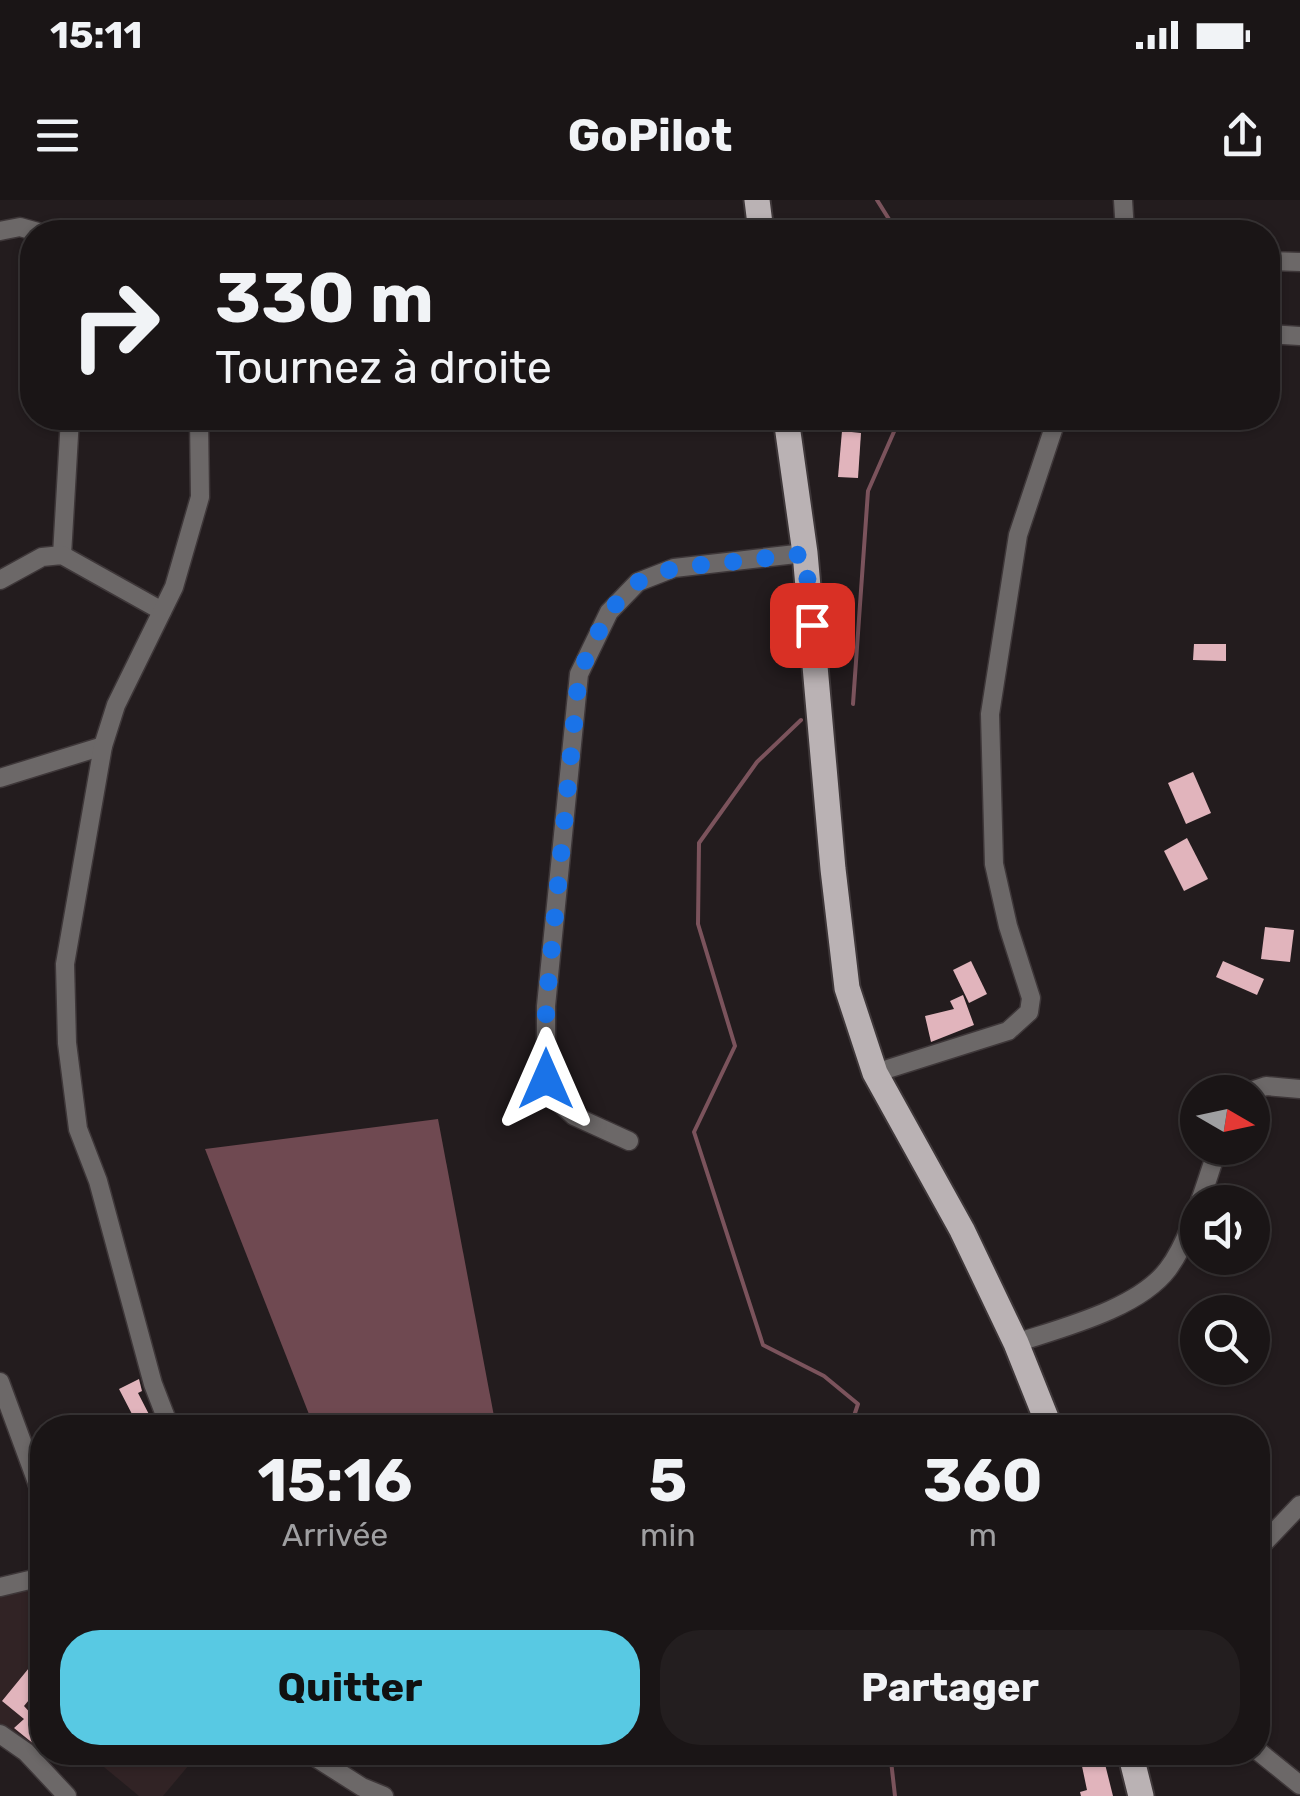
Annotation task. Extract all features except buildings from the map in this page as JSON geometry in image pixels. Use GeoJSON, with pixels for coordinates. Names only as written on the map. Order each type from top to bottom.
{"type":"FeatureCollection","features":[{"type":"Feature","properties":{"kind":"main road"},"geometry":{"type":"LineString","coordinates":[[788,430],[805,554],[847,988],[876,1073],[962,1230],[1045,1415]]}},
{"type":"Feature","properties":{"kind":"main road"},"geometry":{"type":"LineString","coordinates":[[1133,1765],[1140,1796]]}},
{"type":"Feature","properties":{"kind":"street"},"geometry":{"type":"LineString","coordinates":[[62,555],[69,430]]}},
{"type":"Feature","properties":{"kind":"street"},"geometry":{"type":"LineString","coordinates":[[165,1415],[98,1181],[78,1129],[67,1042],[65,964],[103,746],[116,705],[186,554],[200,497],[198,430]]}},
{"type":"Feature","properties":{"kind":"street"},"geometry":{"type":"LineString","coordinates":[[876,1073],[1008,1031],[1029,1012],[1031,998],[1008,926],[994,864],[990,714],[1018,535],[1053,430]]}},
{"type":"Feature","properties":{"kind":"street"},"geometry":{"type":"LineString","coordinates":[[629,1141],[574,1116],[551,1094],[546,1079],[546,1006],[579,674],[608,612],[638,582],[674,568],[805,554]]}},
{"type":"Feature","properties":{"kind":"street"},"geometry":{"type":"LineString","coordinates":[[0,580],[42,558],[62,555],[162,611]]}},
{"type":"Feature","properties":{"kind":"street"},"geometry":{"type":"LineString","coordinates":[[0,778],[103,746]]}},
{"type":"Feature","properties":{"kind":"street"},"geometry":{"type":"LineString","coordinates":[[1270,1086],[1300,1089]]}},
{"type":"Feature","properties":{"kind":"street"},"geometry":{"type":"LineString","coordinates":[[1016,1344],[1134,1297],[1167,1271],[1211,1165]]}},
{"type":"Feature","properties":{"kind":"street"},"geometry":{"type":"LineString","coordinates":[[0,1382],[30,1463]]}},
{"type":"Feature","properties":{"kind":"street"},"geometry":{"type":"LineString","coordinates":[[1270,1536],[1300,1505]]}},
{"type":"Feature","properties":{"kind":"street"},"geometry":{"type":"LineString","coordinates":[[0,1587],[30,1580]]}},
{"type":"Feature","properties":{"kind":"street"},"geometry":{"type":"LineString","coordinates":[[0,1734],[30,1756]]}},
{"type":"Feature","properties":{"kind":"street"},"geometry":{"type":"LineString","coordinates":[[1270,1761],[1300,1786]]}},
{"type":"Feature","properties":{"kind":"street"},"geometry":{"type":"LineString","coordinates":[[38,1765],[67,1796]]}},
{"type":"Feature","properties":{"kind":"street"},"geometry":{"type":"LineString","coordinates":[[324,1765],[358,1792],[384,1796]]}},
{"type":"Feature","properties":{"kind":"shaded area"},"geometry":{"type":"Polygon","coordinates":[[[438,1119],[494,1415],[309,1415],[205,1149],[438,1119]]]}},
{"type":"Feature","properties":{"kind":"shaded area"},"geometry":{"type":"Polygon","coordinates":[[[30,1580],[30,1758],[0,1734],[0,1587],[30,1580]]]}},
{"type":"Feature","properties":{"kind":"shaded area"},"geometry":{"type":"Polygon","coordinates":[[[102,1765],[189,1765],[163,1796],[139,1796],[102,1765]]]}},
{"type":"Feature","properties":{"kind":"waterway"},"geometry":{"type":"LineString","coordinates":[[877,200],[890,220]]}},
{"type":"Feature","properties":{"kind":"waterway"},"geometry":{"type":"LineString","coordinates":[[853,704],[868,491],[895,430]]}},
{"type":"Feature","properties":{"kind":"waterway"},"geometry":{"type":"LineString","coordinates":[[801,720],[757,762],[699,843],[698,924],[735,1046],[694,1132],[763,1345],[824,1376],[858,1404],[854,1415]]}},
{"type":"Feature","properties":{"kind":"waterway"},"geometry":{"type":"LineString","coordinates":[[891,1765],[895,1796]]}},
{"type":"Feature","properties":{"kind":"route"},"geometry":{"type":"LineString","coordinates":[[546,1079],[546,1006],[579,674],[608,612],[638,582],[674,568],[805,554],[812,625]]}}]}
